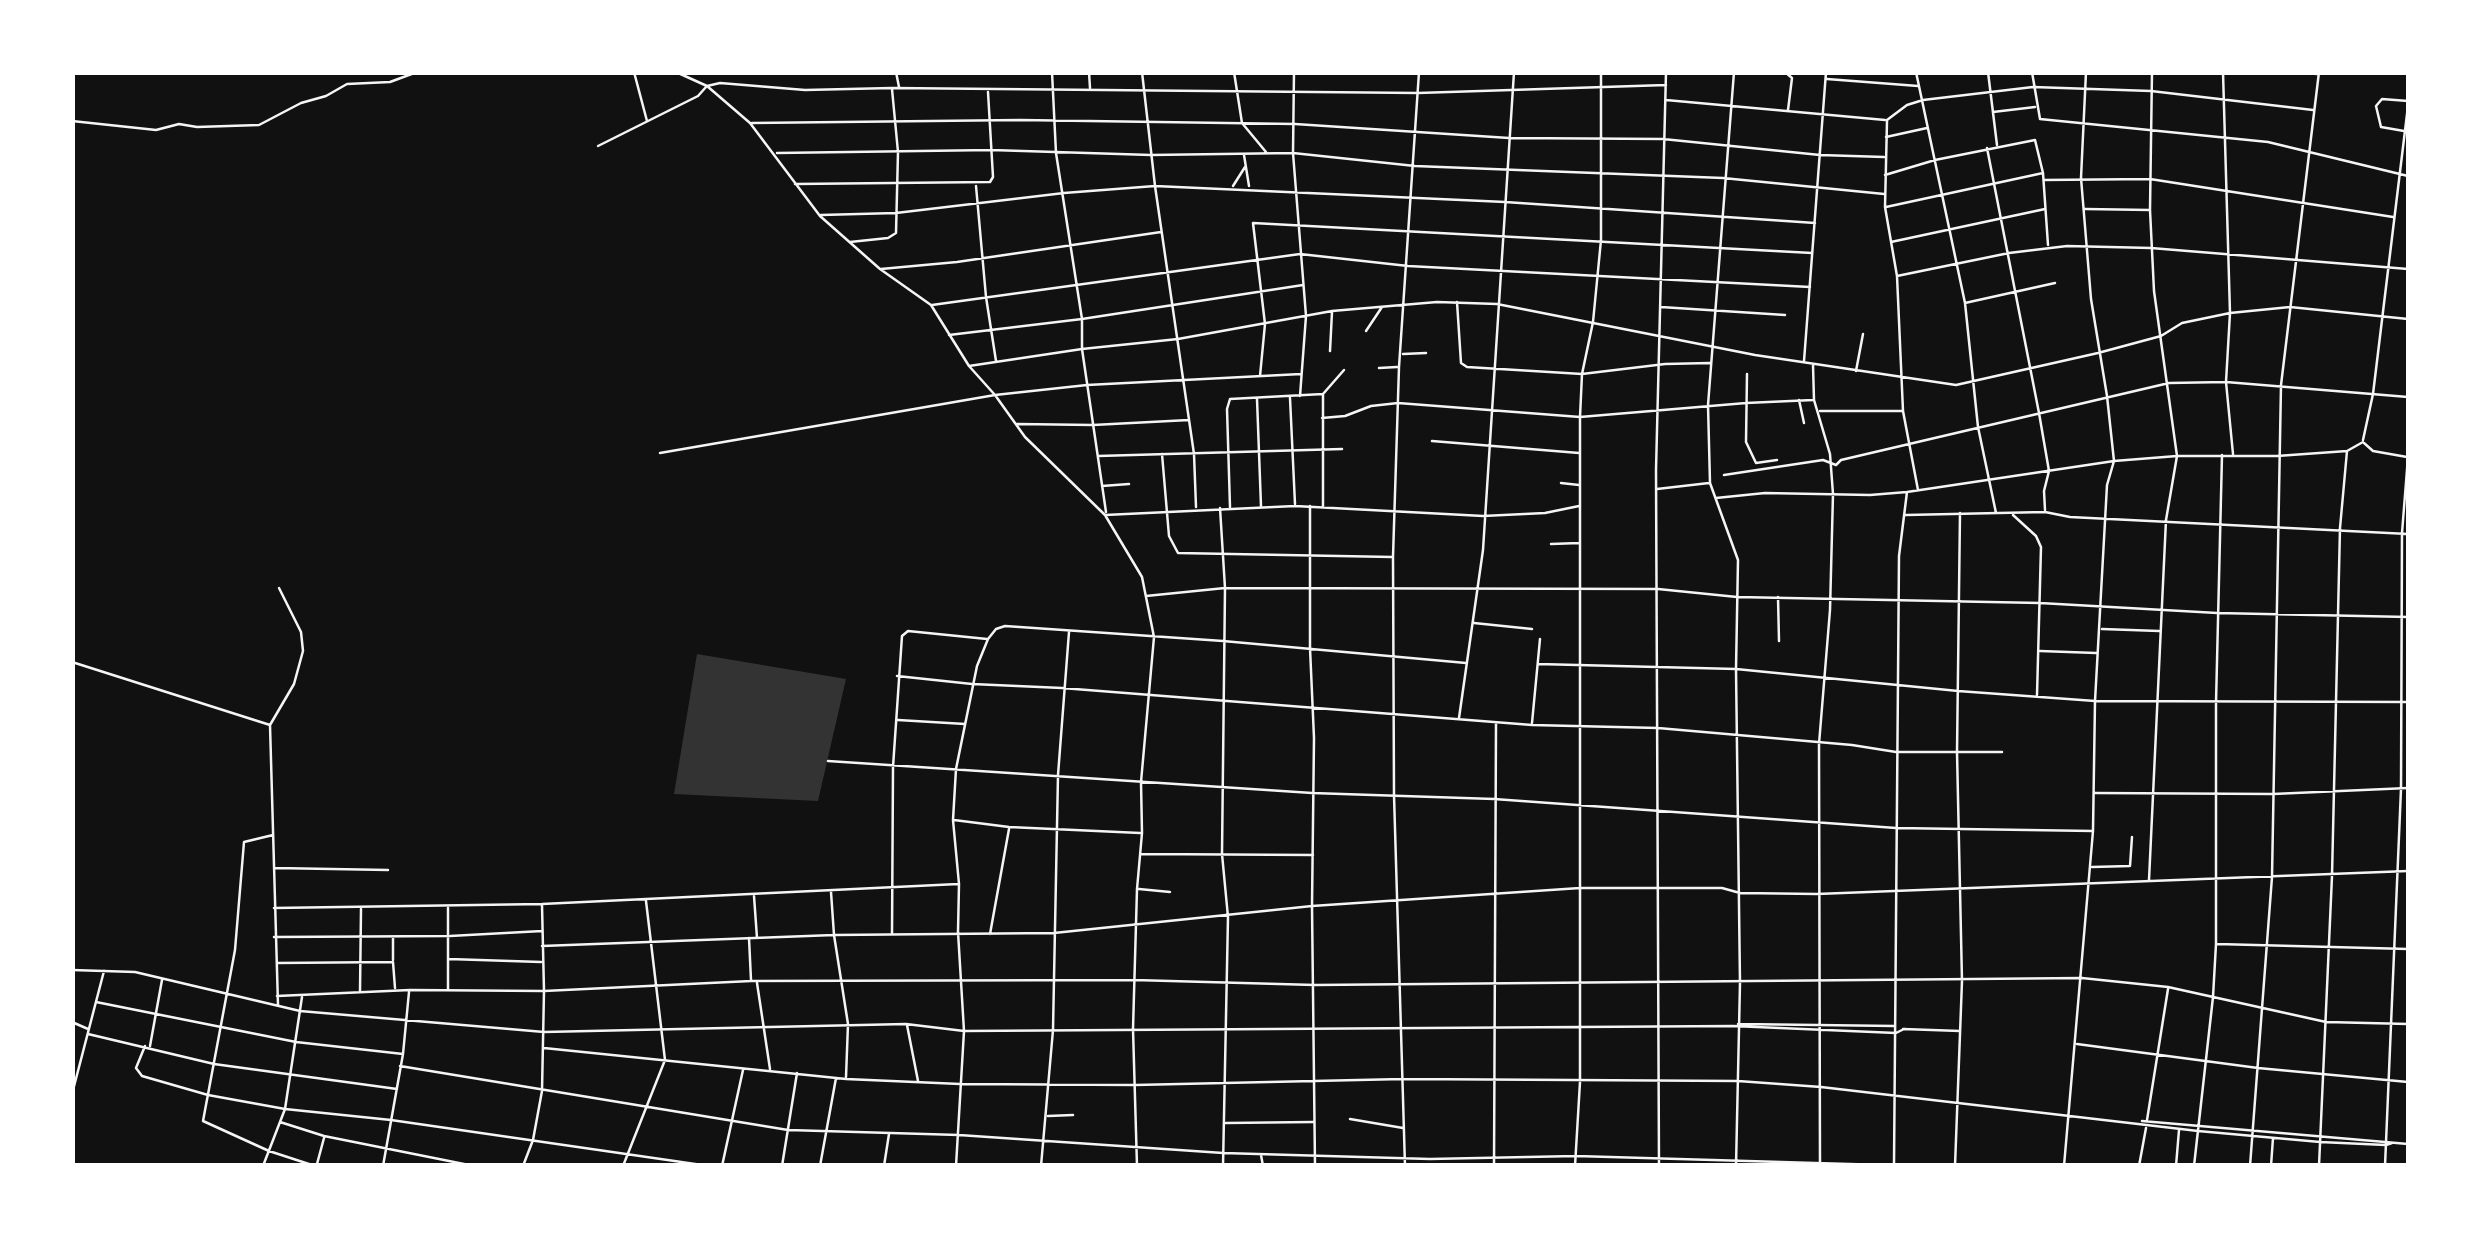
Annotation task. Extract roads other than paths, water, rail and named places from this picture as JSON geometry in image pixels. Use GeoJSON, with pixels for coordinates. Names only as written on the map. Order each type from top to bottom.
{"type":"FeatureCollection","features":[{"type":"Feature","properties":{"kind":"street"},"geometry":{"type":"LineString","coordinates":[[72,121],[156,130],[179,124],[260,125],[347,84],[390,82],[417,72]]}},
{"type":"Feature","properties":{"kind":"street"},"geometry":{"type":"LineString","coordinates":[[634,72],[648,122]]}},
{"type":"Feature","properties":{"kind":"street"},"geometry":{"type":"LineString","coordinates":[[676,72],[707,86],[750,123],[820,216],[880,269],[930,305],[968,366],[995,394],[1025,438],[1106,515],[1142,577],[1154,637],[1141,782],[1134,980],[1137,1166]]}},
{"type":"Feature","properties":{"kind":"street"},"geometry":{"type":"LineString","coordinates":[[717,72],[720,84]]}},
{"type":"Feature","properties":{"kind":"street"},"geometry":{"type":"LineString","coordinates":[[896,72],[900,88]]}},
{"type":"Feature","properties":{"kind":"street"},"geometry":{"type":"LineString","coordinates":[[1052,72],[1056,152],[1078,286],[1082,349],[1106,515]]}},
{"type":"Feature","properties":{"kind":"street"},"geometry":{"type":"LineString","coordinates":[[1089,72],[1090,89]]}},
{"type":"Feature","properties":{"kind":"street"},"geometry":{"type":"LineString","coordinates":[[1142,72],[1154,186],[1194,454],[1196,509]]}},
{"type":"Feature","properties":{"kind":"street"},"geometry":{"type":"LineString","coordinates":[[1234,72],[1242,123],[1266,152]]}},
{"type":"Feature","properties":{"kind":"street"},"geometry":{"type":"LineString","coordinates":[[1294,72],[1293,153],[1306,316],[1300,396]]}},
{"type":"Feature","properties":{"kind":"street"},"geometry":{"type":"LineString","coordinates":[[1406,1166],[1394,795],[1393,558],[1400,354],[1419,72]]}},
{"type":"Feature","properties":{"kind":"street"},"geometry":{"type":"LineString","coordinates":[[1460,718],[1480,564],[1514,72]]}},
{"type":"Feature","properties":{"kind":"street"},"geometry":{"type":"LineString","coordinates":[[1576,1166],[1580,1082],[1580,417],[1582,374],[1599,275],[1601,72]]}},
{"type":"Feature","properties":{"kind":"street"},"geometry":{"type":"LineString","coordinates":[[1659,1166],[1656,472],[1666,72]]}},
{"type":"Feature","properties":{"kind":"street"},"geometry":{"type":"LineString","coordinates":[[1734,72],[1708,406],[1710,480],[1736,551],[1740,893],[1736,1164]]}},
{"type":"Feature","properties":{"kind":"street"},"geometry":{"type":"LineString","coordinates":[[1786,72],[1792,78],[1788,112]]}},
{"type":"Feature","properties":{"kind":"street"},"geometry":{"type":"LineString","coordinates":[[1804,362],[1826,72]]}},
{"type":"Feature","properties":{"kind":"street"},"geometry":{"type":"LineString","coordinates":[[1916,72],[1965,302],[1978,427],[1997,514]]}},
{"type":"Feature","properties":{"kind":"street"},"geometry":{"type":"LineString","coordinates":[[1988,72],[1997,146]]}},
{"type":"Feature","properties":{"kind":"street"},"geometry":{"type":"LineString","coordinates":[[2032,72],[2039,118],[2268,142],[2408,176]]}},
{"type":"Feature","properties":{"kind":"street"},"geometry":{"type":"LineString","coordinates":[[2064,1166],[2093,830],[2095,701],[2107,484],[2114,461],[2108,396],[2098,354],[2080,178],[2086,72]]}},
{"type":"Feature","properties":{"kind":"street"},"geometry":{"type":"LineString","coordinates":[[2149,882],[2166,520],[2177,456],[2154,291],[2150,210],[2152,72]]}},
{"type":"Feature","properties":{"kind":"street"},"geometry":{"type":"LineString","coordinates":[[2223,72],[2230,313],[2226,382],[2233,455]]}},
{"type":"Feature","properties":{"kind":"street"},"geometry":{"type":"LineString","coordinates":[[2250,1166],[2272,878],[2281,385],[2319,73],[2298,72]]}},
{"type":"Feature","properties":{"kind":"street"},"geometry":{"type":"LineString","coordinates":[[1825,79],[1918,86]]}},
{"type":"Feature","properties":{"kind":"street"},"geometry":{"type":"LineString","coordinates":[[598,146],[698,96],[707,86],[720,84],[805,90],[1418,93],[1666,85]]}},
{"type":"Feature","properties":{"kind":"street"},"geometry":{"type":"LineString","coordinates":[[1666,100],[1887,120],[1907,105],[1923,100],[2033,87],[2151,91],[2313,110]]}},
{"type":"Feature","properties":{"kind":"street"},"geometry":{"type":"LineString","coordinates":[[849,242],[894,236],[898,152],[892,88]]}},
{"type":"Feature","properties":{"kind":"street"},"geometry":{"type":"LineString","coordinates":[[795,184],[976,184],[992,180],[988,91]]}},
{"type":"Feature","properties":{"kind":"street"},"geometry":{"type":"LineString","coordinates":[[2363,442],[2383,316],[2406,131],[2408,104],[2382,99],[2376,106],[2380,127],[2406,131]]}},
{"type":"Feature","properties":{"kind":"street"},"geometry":{"type":"LineString","coordinates":[[1993,112],[2037,107]]}},
{"type":"Feature","properties":{"kind":"street"},"geometry":{"type":"LineString","coordinates":[[750,123],[989,120],[1295,124],[1508,138],[1663,139],[1820,156],[1884,157]]}},
{"type":"Feature","properties":{"kind":"street"},"geometry":{"type":"LineString","coordinates":[[1887,120],[1885,207],[1897,276],[1904,411],[1918,490]]}},
{"type":"Feature","properties":{"kind":"street"},"geometry":{"type":"LineString","coordinates":[[1884,137],[1929,128]]}},
{"type":"Feature","properties":{"kind":"street"},"geometry":{"type":"LineString","coordinates":[[1886,175],[1988,148],[2038,141],[2048,247]]}},
{"type":"Feature","properties":{"kind":"street"},"geometry":{"type":"LineString","coordinates":[[1988,148],[2040,413],[2048,471],[2045,512]]}},
{"type":"Feature","properties":{"kind":"street"},"geometry":{"type":"LineString","coordinates":[[774,153],[1266,152],[1414,166],[1723,178],[1884,194]]}},
{"type":"Feature","properties":{"kind":"street"},"geometry":{"type":"LineString","coordinates":[[1244,153],[1249,188]]}},
{"type":"Feature","properties":{"kind":"street"},"geometry":{"type":"LineString","coordinates":[[1233,187],[1245,167]]}},
{"type":"Feature","properties":{"kind":"street"},"geometry":{"type":"LineString","coordinates":[[1885,207],[2044,173]]}},
{"type":"Feature","properties":{"kind":"street"},"geometry":{"type":"LineString","coordinates":[[2044,180],[2150,179],[2394,218]]}},
{"type":"Feature","properties":{"kind":"street"},"geometry":{"type":"LineString","coordinates":[[976,184],[996,361]]}},
{"type":"Feature","properties":{"kind":"street"},"geometry":{"type":"LineString","coordinates":[[820,216],[896,213],[1154,186],[1295,190],[1815,223]]}},
{"type":"Feature","properties":{"kind":"street"},"geometry":{"type":"LineString","coordinates":[[1890,242],[2046,209]]}},
{"type":"Feature","properties":{"kind":"street"},"geometry":{"type":"LineString","coordinates":[[2083,209],[2150,210]]}},
{"type":"Feature","properties":{"kind":"street"},"geometry":{"type":"LineString","coordinates":[[1260,376],[1265,324],[1253,223],[1812,253]]}},
{"type":"Feature","properties":{"kind":"street"},"geometry":{"type":"LineString","coordinates":[[880,269],[951,263],[1162,232]]}},
{"type":"Feature","properties":{"kind":"street"},"geometry":{"type":"LineString","coordinates":[[1897,276],[2048,247],[2086,246],[2408,269]]}},
{"type":"Feature","properties":{"kind":"street"},"geometry":{"type":"LineString","coordinates":[[930,305],[1300,254],[1408,266],[1810,287]]}},
{"type":"Feature","properties":{"kind":"street"},"geometry":{"type":"LineString","coordinates":[[1965,302],[2054,283]]}},
{"type":"Feature","properties":{"kind":"street"},"geometry":{"type":"LineString","coordinates":[[949,335],[1303,285]]}},
{"type":"Feature","properties":{"kind":"street"},"geometry":{"type":"LineString","coordinates":[[1458,302],[1461,363],[1467,367],[1582,374],[1711,362]]}},
{"type":"Feature","properties":{"kind":"street"},"geometry":{"type":"LineString","coordinates":[[968,366],[1178,339],[1332,312],[1404,303],[1458,302],[1497,304],[1658,338],[1902,379],[1973,383],[2098,354],[2161,336],[2182,323],[2230,313],[2290,307],[2408,319]]}},
{"type":"Feature","properties":{"kind":"street"},"geometry":{"type":"LineString","coordinates":[[1366,331],[1383,306]]}},
{"type":"Feature","properties":{"kind":"street"},"geometry":{"type":"LineString","coordinates":[[1659,307],[1785,315]]}},
{"type":"Feature","properties":{"kind":"street"},"geometry":{"type":"LineString","coordinates":[[1330,351],[1332,312]]}},
{"type":"Feature","properties":{"kind":"street"},"geometry":{"type":"LineString","coordinates":[[1856,371],[1863,334]]}},
{"type":"Feature","properties":{"kind":"street"},"geometry":{"type":"LineString","coordinates":[[1400,354],[1426,353]]}},
{"type":"Feature","properties":{"kind":"street"},"geometry":{"type":"LineString","coordinates":[[1813,363],[1814,400],[1830,454],[1834,494],[1818,744],[1820,1164]]}},
{"type":"Feature","properties":{"kind":"street"},"geometry":{"type":"LineString","coordinates":[[1379,368],[1400,367]]}},
{"type":"Feature","properties":{"kind":"street"},"geometry":{"type":"LineString","coordinates":[[1323,507],[1323,394],[1344,370]]}},
{"type":"Feature","properties":{"kind":"street"},"geometry":{"type":"LineString","coordinates":[[660,453],[995,394],[1302,374]]}},
{"type":"Feature","properties":{"kind":"street"},"geometry":{"type":"LineString","coordinates":[[1747,374],[1745,440],[1760,464],[1777,460]]}},
{"type":"Feature","properties":{"kind":"street"},"geometry":{"type":"LineString","coordinates":[[1832,464],[2169,382],[2281,385],[2408,397]]}},
{"type":"Feature","properties":{"kind":"street"},"geometry":{"type":"LineString","coordinates":[[1230,507],[1227,406],[1232,398],[1323,394]]}},
{"type":"Feature","properties":{"kind":"street"},"geometry":{"type":"LineString","coordinates":[[1290,396],[1295,506]]}},
{"type":"Feature","properties":{"kind":"street"},"geometry":{"type":"LineString","coordinates":[[1257,398],[1261,507]]}},
{"type":"Feature","properties":{"kind":"street"},"geometry":{"type":"LineString","coordinates":[[1799,400],[1804,423]]}},
{"type":"Feature","properties":{"kind":"street"},"geometry":{"type":"LineString","coordinates":[[1322,418],[1398,404],[1580,417],[1814,400]]}},
{"type":"Feature","properties":{"kind":"street"},"geometry":{"type":"LineString","coordinates":[[1818,411],[1904,411]]}},
{"type":"Feature","properties":{"kind":"street"},"geometry":{"type":"LineString","coordinates":[[1016,424],[1189,420]]}},
{"type":"Feature","properties":{"kind":"street"},"geometry":{"type":"LineString","coordinates":[[1432,441],[1581,453]]}},
{"type":"Feature","properties":{"kind":"street"},"geometry":{"type":"LineString","coordinates":[[1716,498],[1765,493],[1907,492],[2114,461],[2347,451],[2363,442]]}},
{"type":"Feature","properties":{"kind":"street"},"geometry":{"type":"LineString","coordinates":[[2363,442],[2373,451],[2408,457],[2400,616],[2401,788],[2385,1166]]}},
{"type":"Feature","properties":{"kind":"street"},"geometry":{"type":"LineString","coordinates":[[1097,456],[1342,448]]}},
{"type":"Feature","properties":{"kind":"street"},"geometry":{"type":"LineString","coordinates":[[2320,1166],[2340,528],[2347,451]]}},
{"type":"Feature","properties":{"kind":"street"},"geometry":{"type":"LineString","coordinates":[[1162,454],[1164,510],[1175,551],[1393,558]]}},
{"type":"Feature","properties":{"kind":"street"},"geometry":{"type":"LineString","coordinates":[[2194,1166],[2214,997],[2218,522],[2222,455]]}},
{"type":"Feature","properties":{"kind":"street"},"geometry":{"type":"LineString","coordinates":[[1724,475],[1823,460],[1832,464]]}},
{"type":"Feature","properties":{"kind":"street"},"geometry":{"type":"LineString","coordinates":[[1656,489],[1710,480]]}},
{"type":"Feature","properties":{"kind":"street"},"geometry":{"type":"LineString","coordinates":[[1561,483],[1580,485]]}},
{"type":"Feature","properties":{"kind":"street"},"geometry":{"type":"LineString","coordinates":[[1101,486],[1129,484]]}},
{"type":"Feature","properties":{"kind":"street"},"geometry":{"type":"LineString","coordinates":[[1894,1165],[1896,686],[1899,556],[1907,492]]}},
{"type":"Feature","properties":{"kind":"street"},"geometry":{"type":"LineString","coordinates":[[1106,515],[1310,506],[1483,516],[1580,507]]}},
{"type":"Feature","properties":{"kind":"street"},"geometry":{"type":"LineString","coordinates":[[1310,506],[1315,1166]]}},
{"type":"Feature","properties":{"kind":"street"},"geometry":{"type":"LineString","coordinates":[[1220,508],[1224,585],[1222,854],[1228,917],[1223,1166]]}},
{"type":"Feature","properties":{"kind":"street"},"geometry":{"type":"LineString","coordinates":[[1904,515],[2045,512],[2408,534]]}},
{"type":"Feature","properties":{"kind":"street"},"geometry":{"type":"LineString","coordinates":[[1955,1166],[1962,980],[1957,752],[1960,513]]}},
{"type":"Feature","properties":{"kind":"street"},"geometry":{"type":"LineString","coordinates":[[2012,514],[2039,541],[2037,697]]}},
{"type":"Feature","properties":{"kind":"street"},"geometry":{"type":"LineString","coordinates":[[1551,544],[1581,543]]}},
{"type":"Feature","properties":{"kind":"street"},"geometry":{"type":"LineString","coordinates":[[1146,596],[1224,585],[1658,589],[1736,596],[2040,603],[2217,614],[2408,617]]}},
{"type":"Feature","properties":{"kind":"street"},"geometry":{"type":"LineString","coordinates":[[278,1007],[270,724],[294,684],[302,652],[301,632],[279,588]]}},
{"type":"Feature","properties":{"kind":"street"},"geometry":{"type":"LineString","coordinates":[[1778,597],[1779,640]]}},
{"type":"Feature","properties":{"kind":"street"},"geometry":{"type":"LineString","coordinates":[[1472,622],[1532,629]]}},
{"type":"Feature","properties":{"kind":"street"},"geometry":{"type":"LineString","coordinates":[[956,1166],[964,1030],[958,932],[960,884],[953,820],[956,769],[972,684],[988,639],[999,627],[1222,641],[1466,663]]}},
{"type":"Feature","properties":{"kind":"street"},"geometry":{"type":"LineString","coordinates":[[2099,629],[2161,630]]}},
{"type":"Feature","properties":{"kind":"street"},"geometry":{"type":"LineString","coordinates":[[1041,1166],[1053,1030],[1058,775],[1069,630]]}},
{"type":"Feature","properties":{"kind":"street"},"geometry":{"type":"LineString","coordinates":[[892,934],[893,767],[902,636],[908,631],[988,639]]}},
{"type":"Feature","properties":{"kind":"street"},"geometry":{"type":"LineString","coordinates":[[1532,725],[1540,639]]}},
{"type":"Feature","properties":{"kind":"street"},"geometry":{"type":"LineString","coordinates":[[2040,652],[2098,653]]}},
{"type":"Feature","properties":{"kind":"street"},"geometry":{"type":"LineString","coordinates":[[72,662],[270,724]]}},
{"type":"Feature","properties":{"kind":"street"},"geometry":{"type":"LineString","coordinates":[[1538,664],[1736,669],[2095,701],[2408,702]]}},
{"type":"Feature","properties":{"kind":"street"},"geometry":{"type":"LineString","coordinates":[[897,676],[1532,725],[1658,728],[1896,752],[2002,752]]}},
{"type":"Feature","properties":{"kind":"street"},"geometry":{"type":"LineString","coordinates":[[897,720],[966,724]]}},
{"type":"Feature","properties":{"kind":"street"},"geometry":{"type":"LineString","coordinates":[[1494,1166],[1496,722]]}},
{"type":"Feature","properties":{"kind":"street"},"geometry":{"type":"LineString","coordinates":[[828,761],[1222,788],[1494,799],[1896,828],[2093,830]]}},
{"type":"Feature","properties":{"kind":"street"},"geometry":{"type":"LineString","coordinates":[[2094,794],[2273,794],[2408,788]]}},
{"type":"Feature","properties":{"kind":"street"},"geometry":{"type":"LineString","coordinates":[[953,820],[1142,834]]}},
{"type":"Feature","properties":{"kind":"street"},"geometry":{"type":"LineString","coordinates":[[990,935],[1009,827]]}},
{"type":"Feature","properties":{"kind":"street"},"geometry":{"type":"LineString","coordinates":[[273,835],[244,842],[228,994],[203,1121],[269,1151],[316,1166],[324,1136]]}},
{"type":"Feature","properties":{"kind":"street"},"geometry":{"type":"LineString","coordinates":[[2090,866],[2130,866],[2132,837]]}},
{"type":"Feature","properties":{"kind":"street"},"geometry":{"type":"LineString","coordinates":[[72,852],[72,884]]}},
{"type":"Feature","properties":{"kind":"street"},"geometry":{"type":"LineString","coordinates":[[1140,854],[1313,855]]}},
{"type":"Feature","properties":{"kind":"street"},"geometry":{"type":"LineString","coordinates":[[274,868],[388,870]]}},
{"type":"Feature","properties":{"kind":"street"},"geometry":{"type":"LineString","coordinates":[[542,946],[958,932],[1054,933],[1312,906],[1580,888],[1656,886],[1817,894],[2408,871]]}},
{"type":"Feature","properties":{"kind":"street"},"geometry":{"type":"LineString","coordinates":[[274,908],[542,904],[960,884]]}},
{"type":"Feature","properties":{"kind":"street"},"geometry":{"type":"LineString","coordinates":[[1137,889],[1170,892]]}},
{"type":"Feature","properties":{"kind":"street"},"geometry":{"type":"LineString","coordinates":[[831,890],[848,1024],[846,1079]]}},
{"type":"Feature","properties":{"kind":"street"},"geometry":{"type":"LineString","coordinates":[[754,894],[757,938]]}},
{"type":"Feature","properties":{"kind":"street"},"geometry":{"type":"LineString","coordinates":[[623,1166],[665,1060],[646,899]]}},
{"type":"Feature","properties":{"kind":"street"},"geometry":{"type":"LineString","coordinates":[[523,1166],[533,1140],[542,1091],[542,904]]}},
{"type":"Feature","properties":{"kind":"street"},"geometry":{"type":"LineString","coordinates":[[448,906],[448,991]]}},
{"type":"Feature","properties":{"kind":"street"},"geometry":{"type":"LineString","coordinates":[[360,992],[361,907]]}},
{"type":"Feature","properties":{"kind":"street"},"geometry":{"type":"LineString","coordinates":[[274,937],[542,931]]}},
{"type":"Feature","properties":{"kind":"street"},"geometry":{"type":"LineString","coordinates":[[393,936],[395,991]]}},
{"type":"Feature","properties":{"kind":"street"},"geometry":{"type":"LineString","coordinates":[[750,938],[770,1071]]}},
{"type":"Feature","properties":{"kind":"street"},"geometry":{"type":"LineString","coordinates":[[2216,944],[2408,949]]}},
{"type":"Feature","properties":{"kind":"street"},"geometry":{"type":"LineString","coordinates":[[449,959],[542,962]]}},
{"type":"Feature","properties":{"kind":"street"},"geometry":{"type":"LineString","coordinates":[[276,963],[393,962]]}},
{"type":"Feature","properties":{"kind":"street"},"geometry":{"type":"LineString","coordinates":[[72,970],[104,969],[162,978],[300,1011],[544,1032],[848,1024],[1053,1030],[1820,1024],[1960,1031]]}},
{"type":"Feature","properties":{"kind":"street"},"geometry":{"type":"LineString","coordinates":[[72,1094],[104,969]]}},
{"type":"Feature","properties":{"kind":"street"},"geometry":{"type":"LineString","coordinates":[[162,978],[147,1046],[136,1068],[142,1076],[208,1096],[284,1109],[391,1120],[709,1166]]}},
{"type":"Feature","properties":{"kind":"street"},"geometry":{"type":"LineString","coordinates":[[277,996],[410,990],[544,991],[754,981],[1134,980],[1315,985],[2082,978],[2168,987],[2326,1022],[2408,1024]]}},
{"type":"Feature","properties":{"kind":"street"},"geometry":{"type":"LineString","coordinates":[[2139,1166],[2168,987]]}},
{"type":"Feature","properties":{"kind":"street"},"geometry":{"type":"LineString","coordinates":[[384,1165],[410,990]]}},
{"type":"Feature","properties":{"kind":"street"},"geometry":{"type":"LineString","coordinates":[[263,1166],[284,1109],[302,994]]}},
{"type":"Feature","properties":{"kind":"street"},"geometry":{"type":"LineString","coordinates":[[96,1002],[296,1042],[403,1054]]}},
{"type":"Feature","properties":{"kind":"street"},"geometry":{"type":"LineString","coordinates":[[72,1022],[89,1032],[214,1064],[396,1089]]}},
{"type":"Feature","properties":{"kind":"street"},"geometry":{"type":"LineString","coordinates":[[906,1024],[918,1082]]}},
{"type":"Feature","properties":{"kind":"street"},"geometry":{"type":"LineString","coordinates":[[1739,1026],[1896,1032],[1904,1029]]}},
{"type":"Feature","properties":{"kind":"street"},"geometry":{"type":"LineString","coordinates":[[2075,1044],[2258,1068],[2408,1082]]}},
{"type":"Feature","properties":{"kind":"street"},"geometry":{"type":"LineString","coordinates":[[544,1048],[846,1079],[960,1084],[1050,1086],[1403,1079],[1738,1082],[1821,1087],[2139,1122],[2199,1124],[2320,1142],[2408,1144]]}},
{"type":"Feature","properties":{"kind":"street"},"geometry":{"type":"LineString","coordinates":[[400,1066],[788,1130],[959,1135],[1223,1153],[1430,1158],[1576,1156],[1736,1164],[1918,1166]]}},
{"type":"Feature","properties":{"kind":"street"},"geometry":{"type":"LineString","coordinates":[[722,1166],[744,1068]]}},
{"type":"Feature","properties":{"kind":"street"},"geometry":{"type":"LineString","coordinates":[[782,1166],[797,1073]]}},
{"type":"Feature","properties":{"kind":"street"},"geometry":{"type":"LineString","coordinates":[[820,1166],[836,1078]]}},
{"type":"Feature","properties":{"kind":"street"},"geometry":{"type":"LineString","coordinates":[[1047,1116],[1073,1115]]}},
{"type":"Feature","properties":{"kind":"street"},"geometry":{"type":"LineString","coordinates":[[1350,1119],[1404,1128]]}},
{"type":"Feature","properties":{"kind":"street"},"geometry":{"type":"LineString","coordinates":[[280,1122],[324,1136],[474,1166]]}},
{"type":"Feature","properties":{"kind":"street"},"geometry":{"type":"LineString","coordinates":[[1224,1123],[1314,1122]]}},
{"type":"Feature","properties":{"kind":"street"},"geometry":{"type":"LineString","coordinates":[[2146,1122],[2198,1131],[2386,1143]]}},
{"type":"Feature","properties":{"kind":"street"},"geometry":{"type":"LineString","coordinates":[[2176,1166],[2179,1129]]}},
{"type":"Feature","properties":{"kind":"street"},"geometry":{"type":"LineString","coordinates":[[884,1166],[889,1132]]}},
{"type":"Feature","properties":{"kind":"street"},"geometry":{"type":"LineString","coordinates":[[2270,1166],[2273,1137]]}},
{"type":"Feature","properties":{"kind":"street"},"geometry":{"type":"LineString","coordinates":[[1261,1154],[1263,1166]]}},
{"type":"Feature","properties":{"kind":"street"},"geometry":{"type":"LineString","coordinates":[[1384,1166],[1386,1156]]}}]}
